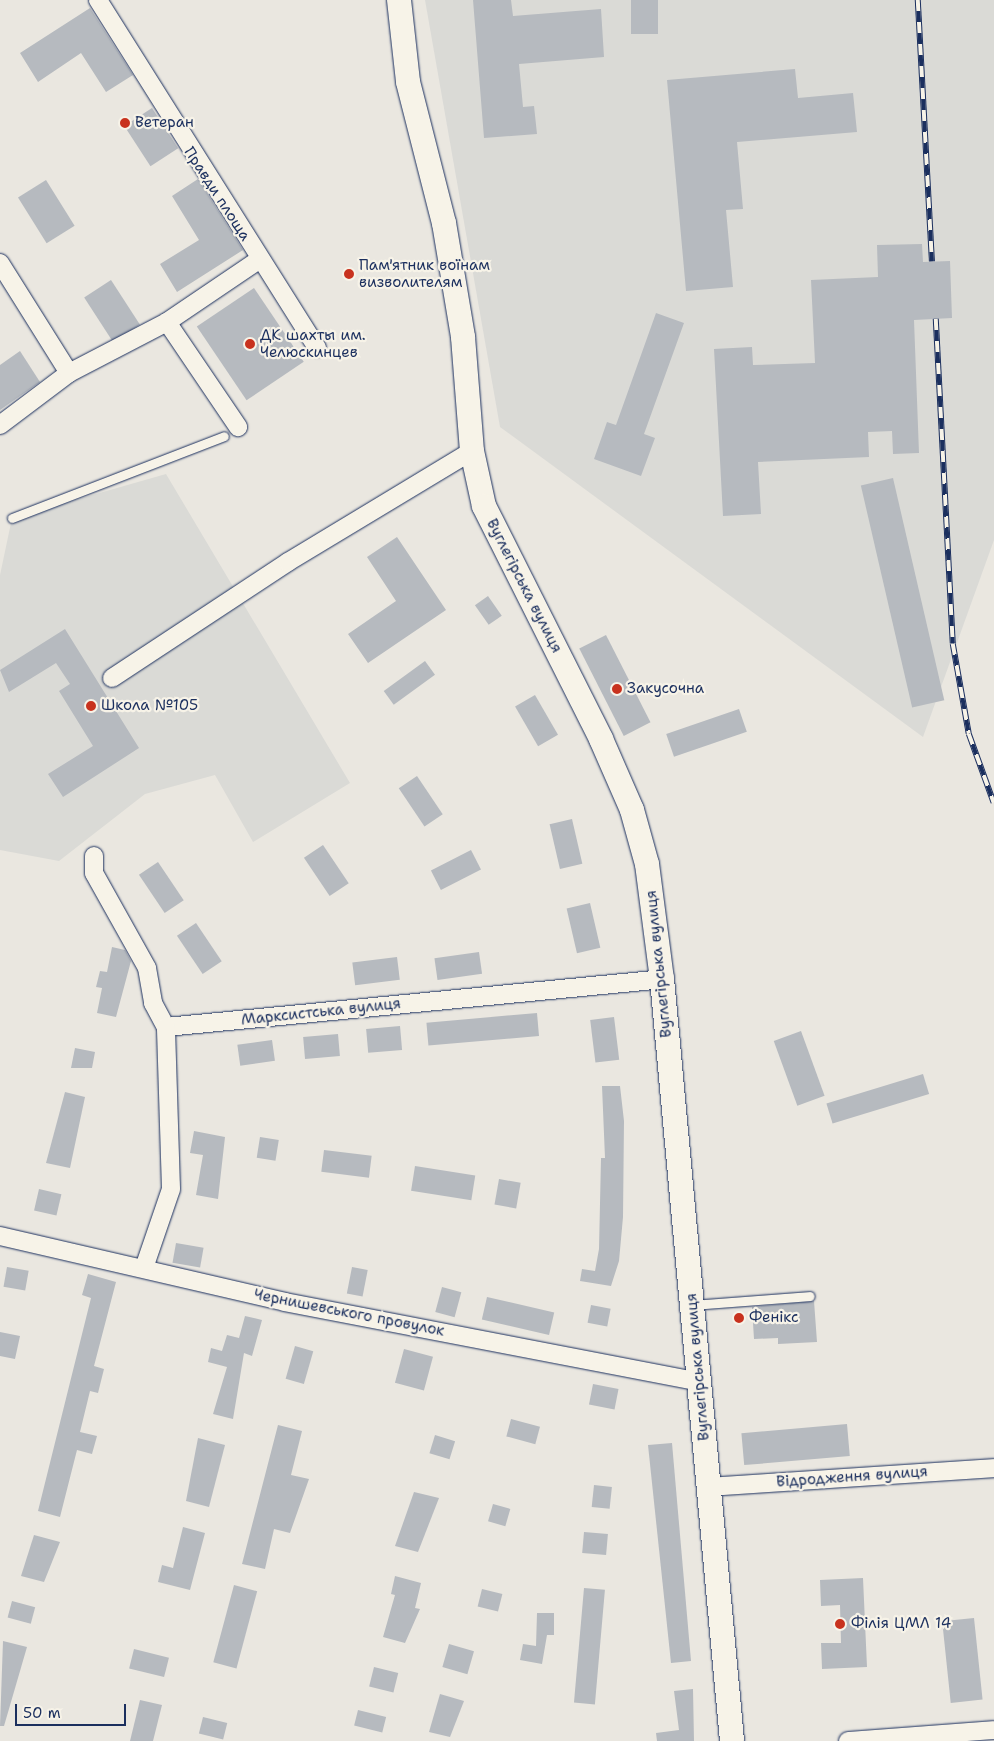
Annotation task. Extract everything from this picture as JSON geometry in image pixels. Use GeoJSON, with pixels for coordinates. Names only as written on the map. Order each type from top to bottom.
{"type":"FeatureCollection","features":[{"type":"Feature","properties":{"kind":"street","name":"Правди площа"},"geometry":{"type":"LineString","coordinates":[[98,0],[317,348]]}},
{"type":"Feature","properties":{"kind":"street","name":"Вуглегірська вулиця"},"geometry":{"type":"LineString","coordinates":[[399,0],[408,82],[444,223],[463,337],[472,451],[484,506],[632,810],[647,864],[662,979],[732,1741]]}},
{"type":"Feature","properties":{"kind":"street"},"geometry":{"type":"LineString","coordinates":[[0,424],[68,373],[167,322],[260,259]]}},
{"type":"Feature","properties":{"kind":"street"},"geometry":{"type":"LineString","coordinates":[[0,264],[68,373]]}},
{"type":"Feature","properties":{"kind":"street"},"geometry":{"type":"LineString","coordinates":[[167,322],[231,431]]}},
{"type":"Feature","properties":{"kind":"street"},"geometry":{"type":"LineString","coordinates":[[112,678],[288,562],[472,451]]}},
{"type":"Feature","properties":{"kind":"street"},"geometry":{"type":"LineString","coordinates":[[94,856],[94,873],[147,968],[153,1003],[166,1027],[171,1190],[144,1268]]}},
{"type":"Feature","properties":{"kind":"street","name":"Марксистська вулиця"},"geometry":{"type":"LineString","coordinates":[[166,1027],[662,979]]}},
{"type":"Feature","properties":{"kind":"street","name":"Чернишевського провулок"},"geometry":{"type":"LineString","coordinates":[[0,1236],[285,1302],[700,1382]]}},
{"type":"Feature","properties":{"kind":"street","name":"Відродження вулиця"},"geometry":{"type":"LineString","coordinates":[[709,1487],[994,1468]]}},
{"type":"Feature","properties":{"kind":"street"},"geometry":{"type":"LineString","coordinates":[[848,1741],[994,1730]]}},
{"type":"Feature","properties":{"kind":"lane"},"geometry":{"type":"LineString","coordinates":[[12,518],[231,431]]}},
{"type":"Feature","properties":{"kind":"lane"},"geometry":{"type":"LineString","coordinates":[[693,1305],[810,1296]]}},
{"type":"Feature","properties":{"kind":"shaded area"},"geometry":{"type":"Polygon","coordinates":[[[425,0],[994,0],[994,540],[923,737],[500,427],[425,0]]]}},
{"type":"Feature","properties":{"kind":"shaded area"},"geometry":{"type":"Polygon","coordinates":[[[166,474],[350,783],[253,842],[215,775],[145,794],[59,861],[0,850],[0,575],[12,518],[166,474]]]}},
{"type":"Feature","properties":{"kind":"building"},"geometry":{"type":"Polygon","coordinates":[[[473,0],[511,0],[513,16],[601,9],[604,57],[519,64],[523,107],[534,106],[537,134],[484,138],[473,0]]]}},
{"type":"Feature","properties":{"kind":"building"},"geometry":{"type":"Polygon","coordinates":[[[631,0],[658,0],[658,34],[631,34],[631,0]]]}},
{"type":"Feature","properties":{"kind":"building"},"geometry":{"type":"Polygon","coordinates":[[[90,8],[133,75],[106,92],[81,53],[38,82],[20,53],[90,8]]]}},
{"type":"Feature","properties":{"kind":"building"},"geometry":{"type":"Polygon","coordinates":[[[795,69],[798,98],[853,93],[857,132],[737,142],[743,209],[726,210],[733,287],[686,291],[667,80],[795,69]]]}},
{"type":"Feature","properties":{"kind":"building"},"geometry":{"type":"Polygon","coordinates":[[[152,108],[178,148],[150,166],[124,126],[152,108]]]}},
{"type":"Feature","properties":{"kind":"building"},"geometry":{"type":"Polygon","coordinates":[[[198,179],[243,250],[177,292],[160,264],[199,240],[172,196],[198,179]]]}},
{"type":"Feature","properties":{"kind":"building"},"geometry":{"type":"Polygon","coordinates":[[[46,180],[75,226],[47,243],[18,197],[46,180]]]}},
{"type":"Feature","properties":{"kind":"building"},"geometry":{"type":"Polygon","coordinates":[[[922,244],[923,262],[950,261],[952,318],[914,320],[919,453],[893,454],[892,431],[868,432],[869,457],[758,462],[761,514],[723,516],[714,349],[752,347],[753,365],[815,363],[811,280],[878,277],[877,245],[922,244]]]}},
{"type":"Feature","properties":{"kind":"building"},"geometry":{"type":"Polygon","coordinates":[[[111,280],[140,324],[113,342],[84,297],[111,280]]]}},
{"type":"Feature","properties":{"kind":"building","name":"ДК шахты им. Челюскинцев"},"geometry":{"type":"Polygon","coordinates":[[[254,288],[304,362],[247,400],[197,327],[254,288]]]}},
{"type":"Feature","properties":{"kind":"building"},"geometry":{"type":"Polygon","coordinates":[[[656,313],[684,323],[644,434],[655,438],[641,476],[594,459],[607,422],[616,425],[656,313]]]}},
{"type":"Feature","properties":{"kind":"building"},"geometry":{"type":"Polygon","coordinates":[[[20,351],[40,382],[0,410],[0,365],[20,351]]]}},
{"type":"Feature","properties":{"kind":"building"},"geometry":{"type":"Polygon","coordinates":[[[893,478],[944,700],[912,708],[861,485],[893,478]]]}},
{"type":"Feature","properties":{"kind":"building"},"geometry":{"type":"Polygon","coordinates":[[[397,537],[446,610],[368,663],[348,634],[396,601],[367,557],[397,537]]]}},
{"type":"Feature","properties":{"kind":"building"},"geometry":{"type":"Polygon","coordinates":[[[488,596],[502,616],[489,625],[475,605],[488,596]]]}},
{"type":"Feature","properties":{"kind":"building","name":"Школа №105"},"geometry":{"type":"Polygon","coordinates":[[[65,629],[139,748],[63,797],[48,774],[93,746],[59,691],[70,684],[56,663],[9,692],[0,670],[65,629]]]}},
{"type":"Feature","properties":{"kind":"building"},"geometry":{"type":"Polygon","coordinates":[[[606,635],[650,722],[624,736],[579,649],[606,635]]]}},
{"type":"Feature","properties":{"kind":"building"},"geometry":{"type":"Polygon","coordinates":[[[425,661],[435,675],[394,705],[384,691],[425,661]]]}},
{"type":"Feature","properties":{"kind":"building"},"geometry":{"type":"Polygon","coordinates":[[[535,695],[558,735],[538,746],[515,706],[535,695]]]}},
{"type":"Feature","properties":{"kind":"building"},"geometry":{"type":"Polygon","coordinates":[[[739,709],[747,732],[674,757],[666,734],[739,709]]]}},
{"type":"Feature","properties":{"kind":"building"},"geometry":{"type":"Polygon","coordinates":[[[417,776],[443,814],[424,826],[399,788],[417,776]]]}},
{"type":"Feature","properties":{"kind":"building"},"geometry":{"type":"Polygon","coordinates":[[[572,819],[582,864],[560,869],[550,824],[572,819]]]}},
{"type":"Feature","properties":{"kind":"building"},"geometry":{"type":"Polygon","coordinates":[[[323,845],[349,883],[330,896],[304,858],[323,845]]]}},
{"type":"Feature","properties":{"kind":"building"},"geometry":{"type":"Polygon","coordinates":[[[471,850],[481,870],[441,890],[431,870],[471,850]]]}},
{"type":"Feature","properties":{"kind":"building"},"geometry":{"type":"Polygon","coordinates":[[[158,862],[184,900],[165,913],[139,875],[158,862]]]}},
{"type":"Feature","properties":{"kind":"building"},"geometry":{"type":"Polygon","coordinates":[[[590,903],[600,948],[577,953],[567,908],[590,903]]]}},
{"type":"Feature","properties":{"kind":"building"},"geometry":{"type":"Polygon","coordinates":[[[196,923],[222,961],[203,974],[177,936],[196,923]]]}},
{"type":"Feature","properties":{"kind":"building"},"geometry":{"type":"Polygon","coordinates":[[[112,947],[125,950],[131,961],[116,1017],[97,1013],[102,988],[96,987],[100,971],[107,972],[112,947]]]}},
{"type":"Feature","properties":{"kind":"building"},"geometry":{"type":"Polygon","coordinates":[[[479,952],[482,974],[437,980],[434,958],[479,952]]]}},
{"type":"Feature","properties":{"kind":"building"},"geometry":{"type":"Polygon","coordinates":[[[397,957],[400,980],[355,985],[352,962],[397,957]]]}},
{"type":"Feature","properties":{"kind":"building"},"geometry":{"type":"Polygon","coordinates":[[[537,1013],[539,1036],[428,1046],[426,1023],[537,1013]]]}},
{"type":"Feature","properties":{"kind":"building"},"geometry":{"type":"Polygon","coordinates":[[[614,1017],[619,1060],[595,1063],[590,1020],[614,1017]]]}},
{"type":"Feature","properties":{"kind":"building"},"geometry":{"type":"Polygon","coordinates":[[[400,1026],[402,1050],[368,1053],[366,1029],[400,1026]]]}},
{"type":"Feature","properties":{"kind":"building"},"geometry":{"type":"Polygon","coordinates":[[[801,1031],[825,1096],[797,1106],[774,1041],[801,1031]]]}},
{"type":"Feature","properties":{"kind":"building"},"geometry":{"type":"Polygon","coordinates":[[[338,1034],[340,1056],[305,1059],[303,1037],[338,1034]]]}},
{"type":"Feature","properties":{"kind":"building"},"geometry":{"type":"Polygon","coordinates":[[[272,1040],[275,1061],[240,1066],[237,1045],[272,1040]]]}},
{"type":"Feature","properties":{"kind":"building"},"geometry":{"type":"Polygon","coordinates":[[[75,1048],[95,1052],[92,1068],[71,1068],[75,1048]]]}},
{"type":"Feature","properties":{"kind":"building"},"geometry":{"type":"Polygon","coordinates":[[[923,1074],[929,1094],[833,1124],[826,1104],[923,1074]]]}},
{"type":"Feature","properties":{"kind":"building"},"geometry":{"type":"Polygon","coordinates":[[[602,1086],[620,1086],[624,1121],[623,1217],[619,1261],[611,1286],[580,1281],[582,1269],[595,1271],[599,1249],[601,1158],[605,1158],[602,1086]]]}},
{"type":"Feature","properties":{"kind":"building"},"geometry":{"type":"Polygon","coordinates":[[[65,1092],[85,1097],[70,1168],[46,1163],[65,1092]]]}},
{"type":"Feature","properties":{"kind":"building"},"geometry":{"type":"Polygon","coordinates":[[[194,1131],[225,1137],[218,1199],[196,1195],[203,1155],[190,1153],[194,1131]]]}},
{"type":"Feature","properties":{"kind":"building"},"geometry":{"type":"Polygon","coordinates":[[[260,1137],[279,1140],[275,1161],[257,1158],[260,1137]]]}},
{"type":"Feature","properties":{"kind":"building"},"geometry":{"type":"Polygon","coordinates":[[[324,1150],[372,1156],[369,1178],[321,1172],[324,1150]]]}},
{"type":"Feature","properties":{"kind":"building"},"geometry":{"type":"Polygon","coordinates":[[[415,1166],[475,1176],[471,1200],[411,1191],[415,1166]]]}},
{"type":"Feature","properties":{"kind":"building"},"geometry":{"type":"Polygon","coordinates":[[[499,1179],[521,1183],[516,1208],[494,1205],[499,1179]]]}},
{"type":"Feature","properties":{"kind":"building"},"geometry":{"type":"Polygon","coordinates":[[[39,1189],[61,1194],[56,1216],[34,1210],[39,1189]]]}},
{"type":"Feature","properties":{"kind":"building"},"geometry":{"type":"Polygon","coordinates":[[[176,1243],[204,1248],[200,1268],[173,1263],[176,1243]]]}},
{"type":"Feature","properties":{"kind":"building"},"geometry":{"type":"Polygon","coordinates":[[[7,1267],[29,1271],[25,1291],[4,1287],[7,1267]]]}},
{"type":"Feature","properties":{"kind":"building"},"geometry":{"type":"Polygon","coordinates":[[[352,1267],[368,1270],[363,1297],[347,1294],[352,1267]]]}},
{"type":"Feature","properties":{"kind":"building"},"geometry":{"type":"Polygon","coordinates":[[[88,1274],[116,1282],[94,1366],[104,1369],[98,1393],[90,1391],[80,1432],[97,1436],[92,1454],[77,1450],[60,1517],[38,1511],[91,1298],[82,1295],[88,1274]]]}},
{"type":"Feature","properties":{"kind":"building"},"geometry":{"type":"Polygon","coordinates":[[[442,1287],[461,1292],[455,1317],[435,1312],[442,1287]]]}},
{"type":"Feature","properties":{"kind":"building"},"geometry":{"type":"Polygon","coordinates":[[[487,1297],[554,1313],[549,1335],[482,1319],[487,1297]]]}},
{"type":"Feature","properties":{"kind":"building"},"geometry":{"type":"Polygon","coordinates":[[[814,1301],[817,1342],[778,1344],[778,1338],[754,1339],[752,1307],[814,1301]]]}},
{"type":"Feature","properties":{"kind":"building"},"geometry":{"type":"Polygon","coordinates":[[[591,1305],[611,1309],[607,1326],[588,1323],[591,1305]]]}},
{"type":"Feature","properties":{"kind":"building"},"geometry":{"type":"Polygon","coordinates":[[[245,1316],[262,1320],[252,1356],[244,1353],[233,1419],[213,1414],[227,1367],[208,1362],[211,1348],[222,1351],[227,1335],[239,1338],[245,1316]]]}},
{"type":"Feature","properties":{"kind":"building"},"geometry":{"type":"Polygon","coordinates":[[[0,1332],[20,1336],[15,1359],[0,1356],[0,1332]]]}},
{"type":"Feature","properties":{"kind":"building"},"geometry":{"type":"Polygon","coordinates":[[[295,1346],[313,1351],[304,1384],[286,1379],[295,1346]]]}},
{"type":"Feature","properties":{"kind":"building"},"geometry":{"type":"Polygon","coordinates":[[[404,1349],[433,1357],[424,1391],[395,1383],[404,1349]]]}},
{"type":"Feature","properties":{"kind":"building"},"geometry":{"type":"Polygon","coordinates":[[[593,1384],[619,1389],[615,1410],[589,1405],[593,1384]]]}},
{"type":"Feature","properties":{"kind":"building"},"geometry":{"type":"Polygon","coordinates":[[[511,1419],[540,1427],[535,1444],[506,1436],[511,1419]]]}},
{"type":"Feature","properties":{"kind":"building"},"geometry":{"type":"Polygon","coordinates":[[[847,1424],[850,1456],[744,1465],[741,1433],[847,1424]]]}},
{"type":"Feature","properties":{"kind":"building"},"geometry":{"type":"Polygon","coordinates":[[[278,1425],[302,1431],[291,1475],[309,1479],[290,1533],[274,1529],[265,1569],[242,1564],[278,1425]]]}},
{"type":"Feature","properties":{"kind":"building"},"geometry":{"type":"Polygon","coordinates":[[[435,1435],[455,1441],[450,1459],[429,1453],[435,1435]]]}},
{"type":"Feature","properties":{"kind":"building"},"geometry":{"type":"Polygon","coordinates":[[[198,1438],[225,1445],[209,1507],[186,1501],[198,1438]]]}},
{"type":"Feature","properties":{"kind":"building"},"geometry":{"type":"Polygon","coordinates":[[[672,1443],[691,1661],[671,1663],[648,1445],[672,1443]]]}},
{"type":"Feature","properties":{"kind":"building"},"geometry":{"type":"Polygon","coordinates":[[[594,1485],[612,1487],[610,1509],[592,1507],[594,1485]]]}},
{"type":"Feature","properties":{"kind":"building"},"geometry":{"type":"Polygon","coordinates":[[[414,1492],[439,1498],[418,1552],[395,1546],[414,1492]]]}},
{"type":"Feature","properties":{"kind":"building"},"geometry":{"type":"Polygon","coordinates":[[[493,1504],[510,1509],[505,1526],[488,1521],[493,1504]]]}},
{"type":"Feature","properties":{"kind":"building"},"geometry":{"type":"Polygon","coordinates":[[[183,1527],[205,1533],[190,1590],[158,1582],[162,1565],[173,1568],[183,1527]]]}},
{"type":"Feature","properties":{"kind":"building"},"geometry":{"type":"Polygon","coordinates":[[[584,1532],[608,1534],[606,1555],[582,1553],[584,1532]]]}},
{"type":"Feature","properties":{"kind":"building"},"geometry":{"type":"Polygon","coordinates":[[[34,1535],[60,1542],[44,1582],[21,1576],[34,1535]]]}},
{"type":"Feature","properties":{"kind":"building"},"geometry":{"type":"Polygon","coordinates":[[[395,1576],[421,1583],[415,1608],[420,1609],[405,1643],[383,1637],[395,1595],[391,1594],[395,1576]]]}},
{"type":"Feature","properties":{"kind":"building"},"geometry":{"type":"Polygon","coordinates":[[[863,1578],[867,1667],[822,1669],[821,1643],[841,1643],[840,1605],[821,1606],[820,1580],[863,1578]]]}},
{"type":"Feature","properties":{"kind":"building"},"geometry":{"type":"Polygon","coordinates":[[[234,1585],[257,1591],[236,1668],[213,1662],[234,1585]]]}},
{"type":"Feature","properties":{"kind":"building"},"geometry":{"type":"Polygon","coordinates":[[[584,1588],[605,1590],[595,1704],[574,1703],[584,1588]]]}},
{"type":"Feature","properties":{"kind":"building"},"geometry":{"type":"Polygon","coordinates":[[[482,1589],[502,1594],[498,1612],[478,1606],[482,1589]]]}},
{"type":"Feature","properties":{"kind":"building"},"geometry":{"type":"Polygon","coordinates":[[[12,1601],[35,1607],[31,1624],[8,1617],[12,1601]]]}},
{"type":"Feature","properties":{"kind":"building"},"geometry":{"type":"Polygon","coordinates":[[[537,1613],[554,1613],[554,1635],[547,1635],[542,1664],[520,1660],[523,1644],[536,1646],[537,1613]]]}},
{"type":"Feature","properties":{"kind":"building"},"geometry":{"type":"Polygon","coordinates":[[[974,1618],[983,1700],[951,1703],[942,1621],[974,1618]]]}},
{"type":"Feature","properties":{"kind":"building"},"geometry":{"type":"Polygon","coordinates":[[[3,1641],[27,1647],[4,1726],[0,1726],[3,1641]]]}},
{"type":"Feature","properties":{"kind":"building"},"geometry":{"type":"Polygon","coordinates":[[[449,1644],[474,1651],[467,1674],[442,1667],[449,1644]]]}},
{"type":"Feature","properties":{"kind":"building"},"geometry":{"type":"Polygon","coordinates":[[[134,1649],[169,1658],[164,1677],[129,1668],[134,1649]]]}},
{"type":"Feature","properties":{"kind":"building"},"geometry":{"type":"Polygon","coordinates":[[[374,1667],[398,1673],[393,1692],[369,1686],[374,1667]]]}},
{"type":"Feature","properties":{"kind":"building"},"geometry":{"type":"Polygon","coordinates":[[[693,1689],[694,1741],[657,1741],[656,1733],[679,1730],[674,1691],[693,1689]]]}},
{"type":"Feature","properties":{"kind":"building"},"geometry":{"type":"Polygon","coordinates":[[[440,1694],[464,1701],[450,1737],[429,1732],[440,1694]]]}},
{"type":"Feature","properties":{"kind":"building"},"geometry":{"type":"Polygon","coordinates":[[[140,1700],[162,1705],[153,1741],[130,1741],[140,1700]]]}},
{"type":"Feature","properties":{"kind":"building"},"geometry":{"type":"Polygon","coordinates":[[[358,1710],[386,1717],[382,1733],[354,1726],[358,1710]]]}},
{"type":"Feature","properties":{"kind":"building"},"geometry":{"type":"Polygon","coordinates":[[[203,1717],[227,1723],[223,1740],[199,1733],[203,1717]]]}},
{"type":"Feature","properties":{"kind":"railway"},"geometry":{"type":"LineString","coordinates":[[918,0],[932,262]]}},
{"type":"Feature","properties":{"kind":"railway"},"geometry":{"type":"LineString","coordinates":[[936,319],[953,644],[969,734],[994,803]]}},
{"type":"Feature","properties":{"kind":"place","name":"Ветеран"},"geometry":{"type":"Point","coordinates":[125,123]}},
{"type":"Feature","properties":{"kind":"place","name":"Пам'ятник воїнам визволителям"},"geometry":{"type":"Point","coordinates":[349,274]}},
{"type":"Feature","properties":{"kind":"place","name":"ДК шахты им. Челюскинцев"},"geometry":{"type":"Point","coordinates":[250,344]}},
{"type":"Feature","properties":{"kind":"place","name":"Закусочна"},"geometry":{"type":"Point","coordinates":[617,689]}},
{"type":"Feature","properties":{"kind":"place","name":"Школа №105"},"geometry":{"type":"Point","coordinates":[91,706]}},
{"type":"Feature","properties":{"kind":"place","name":"Фенікс"},"geometry":{"type":"Point","coordinates":[739,1318]}},
{"type":"Feature","properties":{"kind":"place","name":"Філія ЦМЛ 14"},"geometry":{"type":"Point","coordinates":[840,1624]}}]}
